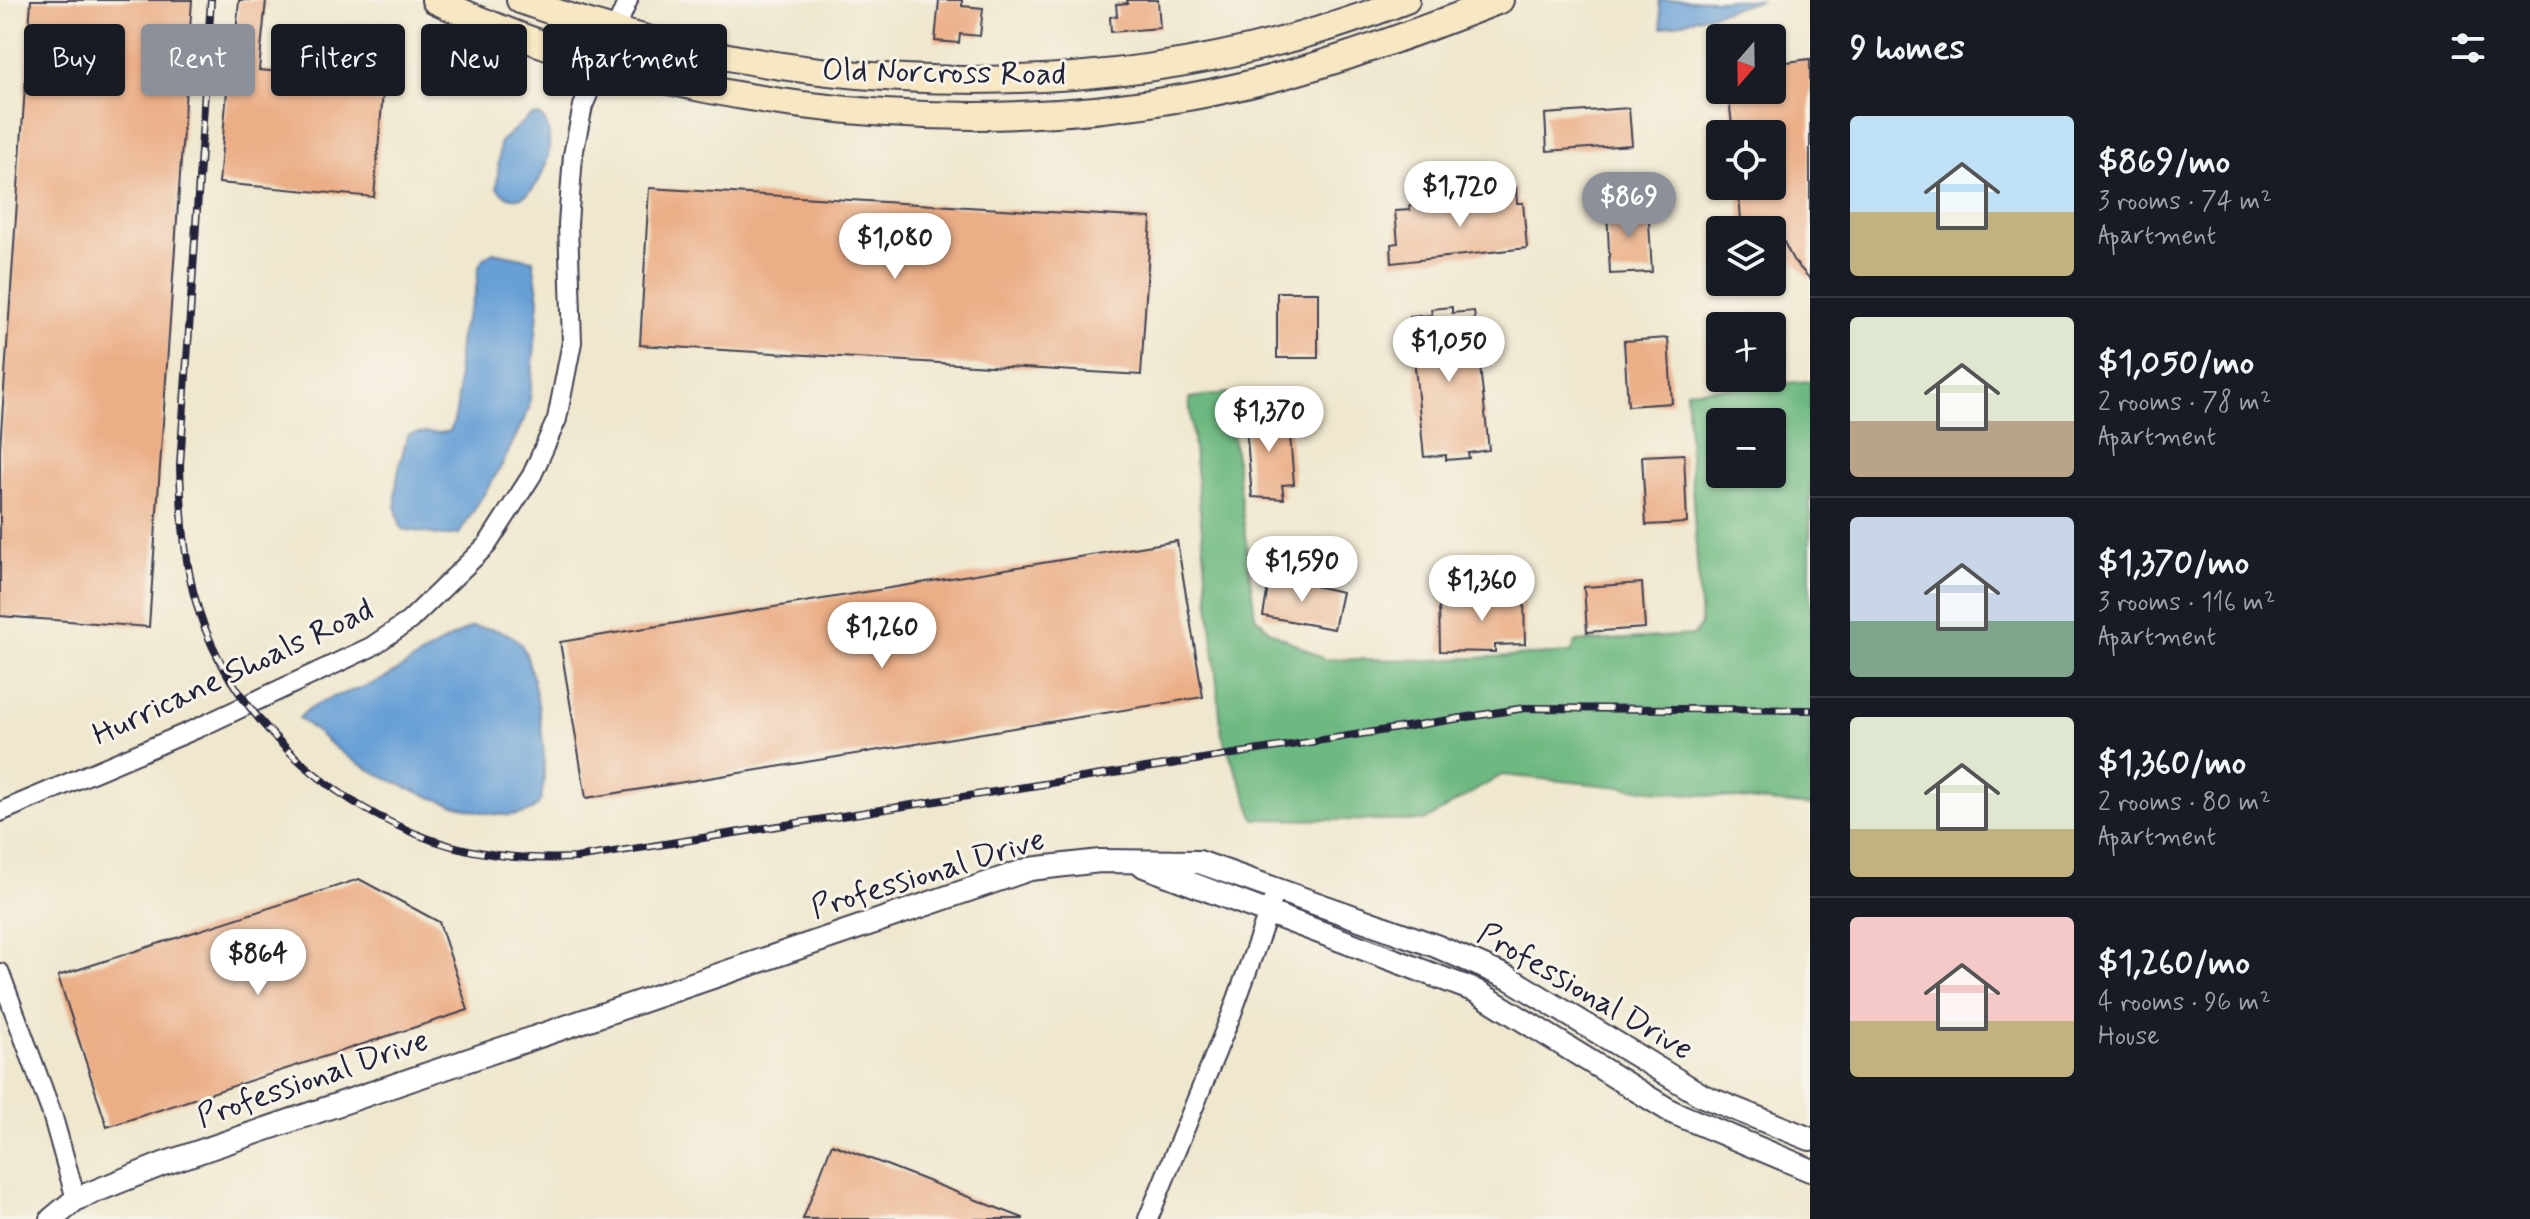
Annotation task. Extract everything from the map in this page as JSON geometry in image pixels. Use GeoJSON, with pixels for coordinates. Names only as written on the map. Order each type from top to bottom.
{"type":"FeatureCollection","features":[{"type":"Feature","properties":{"kind":"main road","name":"Old Norcross Road"},"geometry":{"type":"LineString","coordinates":[[435,0],[543,45]]}},
{"type":"Feature","properties":{"kind":"main road","name":"Old Norcross Road"},"geometry":{"type":"LineString","coordinates":[[520,0],[590,24]]}},
{"type":"Feature","properties":{"kind":"main road","name":"Old Norcross Road"},"geometry":{"type":"LineString","coordinates":[[727,57],[766,65],[886,76],[991,80],[1080,76],[1167,66],[1263,46],[1337,25],[1406,0]]}},
{"type":"Feature","properties":{"kind":"main road","name":"Old Norcross Road"},"geometry":{"type":"LineString","coordinates":[[727,93],[761,99],[907,112],[1049,113],[1187,97],[1354,56],[1500,0]]}},
{"type":"Feature","properties":{"kind":"street","name":"Hurricane Shoals Road"},"geometry":{"type":"LineString","coordinates":[[617,24],[628,0]]}},
{"type":"Feature","properties":{"kind":"street","name":"Hurricane Shoals Road"},"geometry":{"type":"LineString","coordinates":[[0,812],[198,728],[371,647],[409,621],[487,545],[545,449],[566,384],[572,342],[568,224],[571,165],[587,96]]}},
{"type":"Feature","properties":{"kind":"street","name":"Professional Drive"},"geometry":{"type":"LineString","coordinates":[[52,1219],[76,1199],[163,1164],[1030,869],[1132,862],[1199,862],[1436,946],[1509,978],[1703,1096],[1810,1139]]}},
{"type":"Feature","properties":{"kind":"street"},"geometry":{"type":"LineString","coordinates":[[1132,862],[1476,991],[1672,1112],[1810,1170]]}},
{"type":"Feature","properties":{"kind":"street"},"geometry":{"type":"LineString","coordinates":[[1148,1219],[1232,1013],[1278,888]]}},
{"type":"Feature","properties":{"kind":"street"},"geometry":{"type":"LineString","coordinates":[[0,973],[52,1114],[76,1199]]}},
{"type":"Feature","properties":{"kind":"green space"},"geometry":{"type":"Polygon","coordinates":[[[1810,381],[1810,806],[1502,775],[1424,821],[1255,819],[1222,735],[1189,398],[1228,393],[1255,616],[1270,631],[1324,659],[1433,660],[1571,653],[1576,642],[1694,635],[1701,624],[1686,391],[1786,392],[1786,383],[1810,381]]]}},
{"type":"Feature","properties":{"kind":"water"},"geometry":{"type":"Polygon","coordinates":[[[1659,0],[1762,0],[1662,28],[1659,0]]]}},
{"type":"Feature","properties":{"kind":"water"},"geometry":{"type":"Polygon","coordinates":[[[539,115],[547,126],[548,158],[533,188],[523,197],[510,197],[497,188],[500,142],[530,116],[539,115]]]}},
{"type":"Feature","properties":{"kind":"water"},"geometry":{"type":"Polygon","coordinates":[[[493,252],[533,260],[539,300],[529,409],[502,465],[459,534],[444,536],[402,529],[396,494],[408,435],[450,431],[457,408],[461,331],[475,295],[481,263],[493,252]]]}},
{"type":"Feature","properties":{"kind":"water"},"geometry":{"type":"Polygon","coordinates":[[[472,627],[493,629],[512,636],[522,646],[527,659],[538,702],[544,754],[544,777],[536,807],[520,814],[497,814],[441,801],[363,766],[299,718],[328,699],[385,678],[472,627]]]}},
{"type":"Feature","properties":{"kind":"building"},"geometry":{"type":"Polygon","coordinates":[[[31,0],[192,0],[190,24],[141,24],[141,96],[185,96],[149,627],[0,616],[0,447],[24,96],[125,96],[125,24],[29,24],[31,0]]]}},
{"type":"Feature","properties":{"kind":"building"},"geometry":{"type":"Polygon","coordinates":[[[239,0],[266,0],[259,70],[271,71],[271,96],[383,96],[374,197],[219,183],[227,96],[255,96],[255,24],[237,24],[239,0]]]}},
{"type":"Feature","properties":{"kind":"building"},"geometry":{"type":"Polygon","coordinates":[[[939,0],[962,0],[962,6],[983,8],[980,36],[960,34],[959,43],[935,41],[939,0]]]}},
{"type":"Feature","properties":{"kind":"building"},"geometry":{"type":"Polygon","coordinates":[[[1127,0],[1158,0],[1160,28],[1111,32],[1110,17],[1117,16],[1116,4],[1128,3],[1127,0]]]}},
{"type":"Feature","properties":{"kind":"building"},"geometry":{"type":"Polygon","coordinates":[[[1810,59],[1810,279],[1793,260],[1786,246],[1786,216],[1741,216],[1739,200],[1786,200],[1786,120],[1731,120],[1730,104],[1786,104],[1786,62],[1810,59]]]}},
{"type":"Feature","properties":{"kind":"building"},"geometry":{"type":"Polygon","coordinates":[[[1629,108],[1632,145],[1547,151],[1545,114],[1629,108]]]}},
{"type":"Feature","properties":{"kind":"building"},"geometry":{"type":"Polygon","coordinates":[[[649,188],[1151,218],[1141,375],[640,345],[649,188]]]}},
{"type":"Feature","properties":{"kind":"building"},"geometry":{"type":"Polygon","coordinates":[[[1516,188],[1517,203],[1523,203],[1527,248],[1392,263],[1391,244],[1398,243],[1395,211],[1410,210],[1409,206],[1493,201],[1492,190],[1516,188]]]}},
{"type":"Feature","properties":{"kind":"building"},"geometry":{"type":"Polygon","coordinates":[[[1648,206],[1652,272],[1610,274],[1607,208],[1648,206]]]}},
{"type":"Feature","properties":{"kind":"building"},"geometry":{"type":"Polygon","coordinates":[[[1277,292],[1318,292],[1318,358],[1277,358],[1277,292]]]}},
{"type":"Feature","properties":{"kind":"building"},"geometry":{"type":"Polygon","coordinates":[[[1452,307],[1452,313],[1474,311],[1489,450],[1468,453],[1469,458],[1446,460],[1446,455],[1424,457],[1410,317],[1432,315],[1431,309],[1452,307]]]}},
{"type":"Feature","properties":{"kind":"building"},"geometry":{"type":"Polygon","coordinates":[[[1668,338],[1672,403],[1628,406],[1624,341],[1668,338]]]}},
{"type":"Feature","properties":{"kind":"building"},"geometry":{"type":"Polygon","coordinates":[[[1288,412],[1294,484],[1282,485],[1284,499],[1252,497],[1245,415],[1288,412]]]}},
{"type":"Feature","properties":{"kind":"building"},"geometry":{"type":"Polygon","coordinates":[[[1684,454],[1687,523],[1646,525],[1642,456],[1684,454]]]}},
{"type":"Feature","properties":{"kind":"building"},"geometry":{"type":"Polygon","coordinates":[[[1177,541],[1203,697],[586,798],[560,642],[1177,541]]]}},
{"type":"Feature","properties":{"kind":"building"},"geometry":{"type":"Polygon","coordinates":[[[1283,579],[1342,592],[1334,629],[1263,616],[1269,581],[1282,583],[1283,579]]]}},
{"type":"Feature","properties":{"kind":"building"},"geometry":{"type":"Polygon","coordinates":[[[1642,583],[1645,628],[1587,632],[1584,587],[1642,583]]]}},
{"type":"Feature","properties":{"kind":"building"},"geometry":{"type":"Polygon","coordinates":[[[1524,595],[1525,644],[1495,645],[1495,652],[1440,651],[1439,602],[1467,601],[1467,596],[1524,595]]]}},
{"type":"Feature","properties":{"kind":"building"},"geometry":{"type":"Polygon","coordinates":[[[359,879],[439,922],[468,1010],[107,1127],[58,976],[359,879]]]}},
{"type":"Feature","properties":{"kind":"building"},"geometry":{"type":"Polygon","coordinates":[[[832,1144],[1023,1218],[1023,1219],[803,1219],[832,1144]]]}},
{"type":"Feature","properties":{"kind":"railway"},"geometry":{"type":"LineString","coordinates":[[211,0],[180,465],[183,528],[193,591],[207,633],[227,673],[252,710],[282,744],[316,775],[352,801],[391,823],[467,850],[521,857],[576,858],[1525,708],[1810,710]]}}]}
